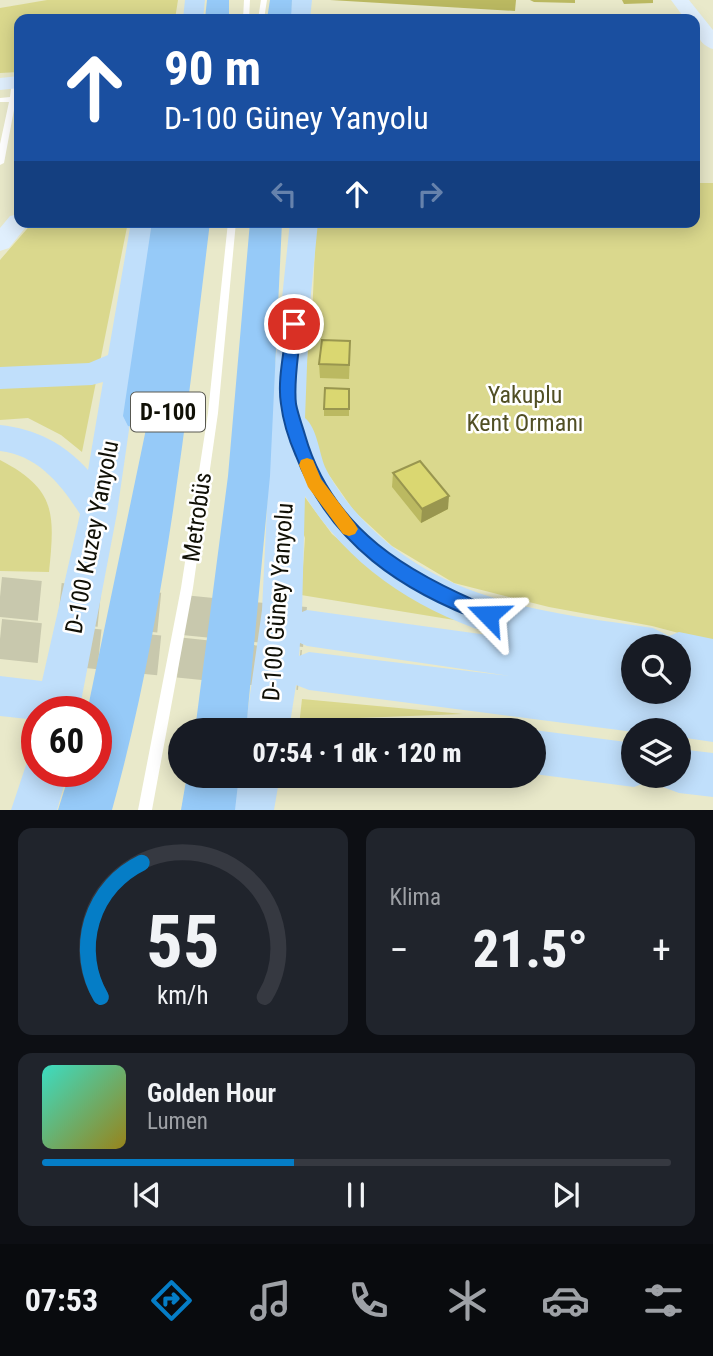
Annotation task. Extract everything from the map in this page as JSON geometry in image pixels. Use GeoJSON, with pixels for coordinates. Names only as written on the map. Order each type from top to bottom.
{"type":"FeatureCollection","features":[{"type":"Feature","properties":{"kind":"highway"},"geometry":{"type":"LineString","coordinates":[[135,600],[133,533],[138,454],[153,320],[167,228]]}},
{"type":"Feature","properties":{"kind":"highway","name":"D-100"},"geometry":{"type":"LineString","coordinates":[[85,810],[109,729],[161,461],[193,228]]}},
{"type":"Feature","properties":{"kind":"highway"},"geometry":{"type":"LineString","coordinates":[[266,228],[273,395]]}},
{"type":"Feature","properties":{"kind":"highway"},"geometry":{"type":"LineString","coordinates":[[221,718],[246,519],[273,395],[273,349],[288,228]]}},
{"type":"Feature","properties":{"kind":"highway"},"geometry":{"type":"LineString","coordinates":[[208,810],[241,788]]}},
{"type":"Feature","properties":{"kind":"main road","name":"D-100 Kuzey Yanyolu"},"geometry":{"type":"LineString","coordinates":[[36,695],[99,513],[144,228]]}},
{"type":"Feature","properties":{"kind":"main road","name":"D-100 Güney Yanyolu"},"geometry":{"type":"LineString","coordinates":[[269,718],[275,691],[281,617],[273,395],[298,271],[303,228]]}},
{"type":"Feature","properties":{"kind":"main road"},"geometry":{"type":"LineString","coordinates":[[0,378],[92,374],[122,362]]}},
{"type":"Feature","properties":{"kind":"main road"},"geometry":{"type":"LineString","coordinates":[[273,395],[300,446],[314,482],[335,514],[363,545],[397,570],[441,596],[521,625],[621,641]]}},
{"type":"Feature","properties":{"kind":"main road"},"geometry":{"type":"LineString","coordinates":[[0,438],[35,447],[55,459],[70,472],[99,513]]}},
{"type":"Feature","properties":{"kind":"main road"},"geometry":{"type":"LineString","coordinates":[[307,628],[621,673]]}},
{"type":"Feature","properties":{"kind":"main road"},"geometry":{"type":"LineString","coordinates":[[691,653],[713,658]]}},
{"type":"Feature","properties":{"kind":"main road"},"geometry":{"type":"LineString","coordinates":[[309,671],[713,721]]}},
{"type":"Feature","properties":{"kind":"main road"},"geometry":{"type":"LineString","coordinates":[[691,683],[713,686]]}},
{"type":"Feature","properties":{"kind":"main road"},"geometry":{"type":"LineString","coordinates":[[546,754],[621,763]]}},
{"type":"Feature","properties":{"kind":"main road"},"geometry":{"type":"LineString","coordinates":[[691,772],[713,775]]}},
{"type":"Feature","properties":{"kind":"main road"},"geometry":{"type":"LineString","coordinates":[[34,810],[41,787]]}},
{"type":"Feature","properties":{"kind":"street"},"geometry":{"type":"LineString","coordinates":[[680,0],[691,14]]}},
{"type":"Feature","properties":{"kind":"street"},"geometry":{"type":"LineString","coordinates":[[700,26],[713,43]]}},
{"type":"Feature","properties":{"kind":"street"},"geometry":{"type":"LineString","coordinates":[[0,243],[14,227]]}},
{"type":"Feature","properties":{"kind":"lane"},"geometry":{"type":"LineString","coordinates":[[0,100],[12,87]]}},
{"type":"Feature","properties":{"kind":"lane"},"geometry":{"type":"LineString","coordinates":[[0,163],[12,87]]}},
{"type":"Feature","properties":{"kind":"lane","name":"Metrobüs"},"geometry":{"type":"LineString","coordinates":[[145,810],[191,561],[213,413],[231,228]]}},
{"type":"Feature","properties":{"kind":"green space"},"geometry":{"type":"Polygon","coordinates":[[[47,0],[178,0],[176,14],[14,14],[14,72],[0,73],[0,8],[47,0]]]}},
{"type":"Feature","properties":{"kind":"green space","name":"Yakuplu Kent Ormanı"},"geometry":{"type":"Polygon","coordinates":[[[700,183],[713,183],[713,642],[691,634],[549,607],[454,583],[392,546],[354,511],[315,455],[301,407],[312,319],[316,228],[700,228],[700,183]]]}},
{"type":"Feature","properties":{"kind":"green space"},"geometry":{"type":"Polygon","coordinates":[[[28,228],[127,228],[82,452],[61,435],[28,418],[0,420],[0,260],[28,228]]]}},
{"type":"Feature","properties":{"kind":"green space"},"geometry":{"type":"Polygon","coordinates":[[[0,460],[32,481],[48,505],[52,534],[49,572],[0,571],[0,460]]]}},
{"type":"Feature","properties":{"kind":"green space"},"geometry":{"type":"Polygon","coordinates":[[[296,485],[332,534],[373,569],[491,626],[301,595],[305,538],[294,506],[296,485]]]}},
{"type":"Feature","properties":{"kind":"green space"},"geometry":{"type":"Polygon","coordinates":[[[302,699],[463,714],[357,718],[300,718],[302,699]]]}},
{"type":"Feature","properties":{"kind":"building"},"geometry":{"type":"Polygon","coordinates":[[[322,340],[350,341],[349,365],[319,364],[322,340]]]}},
{"type":"Feature","properties":{"kind":"building"},"geometry":{"type":"Polygon","coordinates":[[[325,388],[349,389],[349,409],[324,409],[325,388]]]}},
{"type":"Feature","properties":{"kind":"building"},"geometry":{"type":"Polygon","coordinates":[[[420,461],[449,496],[422,509],[393,473],[420,461]]]}},
{"type":"Feature","properties":{"kind":"tunnel"},"geometry":{"type":"LineString","coordinates":[[0,597],[305,627]]}},
{"type":"Feature","properties":{"kind":"tunnel"},"geometry":{"type":"LineString","coordinates":[[0,639],[300,670]]}},
{"type":"Feature","properties":{"kind":"slow traffic"},"geometry":{"type":"LineString","coordinates":[[307,465],[314,482],[335,514],[349,529]]}},
{"type":"Feature","properties":{"kind":"route"},"geometry":{"type":"LineString","coordinates":[[294,324],[288,403],[314,482],[335,514],[363,545],[397,570],[441,596],[488,615]]}}]}
